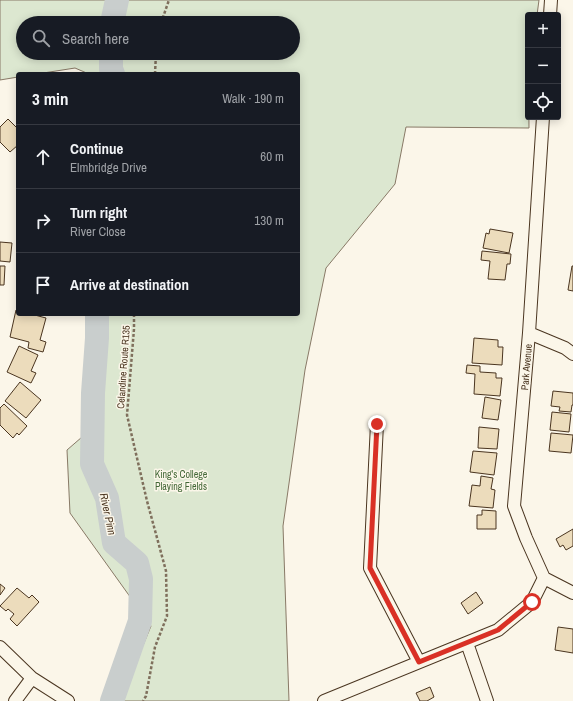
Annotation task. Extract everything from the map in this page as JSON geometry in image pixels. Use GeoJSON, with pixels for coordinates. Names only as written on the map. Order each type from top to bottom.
{"type":"FeatureCollection","features":[{"type":"Feature","properties":{"kind":"street"},"geometry":{"type":"LineString","coordinates":[[550,12],[551,0]]}},
{"type":"Feature","properties":{"kind":"street","name":"Park Avenue"},"geometry":{"type":"LineString","coordinates":[[544,120],[529,333],[514,506],[526,538],[544,578]]}},
{"type":"Feature","properties":{"kind":"street"},"geometry":{"type":"LineString","coordinates":[[529,333],[565,348],[573,354]]}},
{"type":"Feature","properties":{"kind":"street"},"geometry":{"type":"LineString","coordinates":[[377,424],[370,568],[419,662]]}},
{"type":"Feature","properties":{"kind":"street"},"geometry":{"type":"LineString","coordinates":[[324,701],[498,630],[532,602],[544,578],[573,593]]}},
{"type":"Feature","properties":{"kind":"street"},"geometry":{"type":"LineString","coordinates":[[467,643],[488,701]]}},
{"type":"Feature","properties":{"kind":"street"},"geometry":{"type":"LineString","coordinates":[[0,647],[32,678],[68,701]]}},
{"type":"Feature","properties":{"kind":"street"},"geometry":{"type":"LineString","coordinates":[[15,701],[32,678]]}},
{"type":"Feature","properties":{"kind":"path"},"geometry":{"type":"LineString","coordinates":[[163,16],[169,0]]}},
{"type":"Feature","properties":{"kind":"path"},"geometry":{"type":"LineString","coordinates":[[155,72],[156,60]]}},
{"type":"Feature","properties":{"kind":"path","name":"Celandine Route R135"},"geometry":{"type":"LineString","coordinates":[[134,316],[127,414],[147,501],[166,571],[167,616],[155,647],[146,696],[143,701]]}},
{"type":"Feature","properties":{"kind":"green space","name":"King's College Playing Fields"},"geometry":{"type":"Polygon","coordinates":[[[0,0],[539,0],[537,12],[525,12],[525,120],[529,120],[529,128],[406,127],[395,184],[326,268],[305,370],[283,526],[289,701],[120,701],[151,626],[70,513],[67,450],[82,437],[88,316],[300,316],[300,72],[84,72],[75,68],[50,72],[16,72],[16,77],[0,80],[0,0]]]}},
{"type":"Feature","properties":{"kind":"building"},"geometry":{"type":"Polygon","coordinates":[[[8,119],[16,127],[16,147],[10,152],[0,142],[0,127],[8,119]]]}},
{"type":"Feature","properties":{"kind":"building"},"geometry":{"type":"Polygon","coordinates":[[[490,229],[513,233],[509,253],[483,248],[486,233],[489,234],[490,229]]]}},
{"type":"Feature","properties":{"kind":"building"},"geometry":{"type":"Polygon","coordinates":[[[0,242],[12,243],[10,262],[0,261],[0,242]]]}},
{"type":"Feature","properties":{"kind":"building"},"geometry":{"type":"Polygon","coordinates":[[[482,251],[511,254],[510,264],[507,264],[505,280],[488,279],[490,261],[481,260],[482,251]]]}},
{"type":"Feature","properties":{"kind":"building"},"geometry":{"type":"Polygon","coordinates":[[[0,266],[5,266],[4,285],[0,285],[0,266]]]}},
{"type":"Feature","properties":{"kind":"building"},"geometry":{"type":"Polygon","coordinates":[[[573,266],[573,291],[568,290],[573,266]]]}},
{"type":"Feature","properties":{"kind":"building"},"geometry":{"type":"Polygon","coordinates":[[[16,310],[16,316],[38,316],[46,318],[40,340],[46,342],[43,352],[28,348],[29,342],[10,337],[16,310]]]}},
{"type":"Feature","properties":{"kind":"building"},"geometry":{"type":"Polygon","coordinates":[[[474,338],[498,340],[498,347],[503,347],[502,365],[472,363],[474,338]]]}},
{"type":"Feature","properties":{"kind":"building"},"geometry":{"type":"Polygon","coordinates":[[[19,346],[38,355],[31,371],[36,373],[31,383],[7,372],[19,346]]]}},
{"type":"Feature","properties":{"kind":"building"},"geometry":{"type":"Polygon","coordinates":[[[467,365],[480,366],[480,372],[496,373],[496,378],[502,378],[500,396],[474,394],[475,374],[466,373],[467,365]]]}},
{"type":"Feature","properties":{"kind":"building"},"geometry":{"type":"Polygon","coordinates":[[[20,382],[41,400],[26,418],[5,401],[20,382]]]}},
{"type":"Feature","properties":{"kind":"building"},"geometry":{"type":"Polygon","coordinates":[[[553,391],[573,393],[573,405],[571,412],[559,411],[560,407],[551,406],[553,391]]]}},
{"type":"Feature","properties":{"kind":"building"},"geometry":{"type":"Polygon","coordinates":[[[485,397],[501,400],[498,420],[482,418],[485,397]]]}},
{"type":"Feature","properties":{"kind":"building"},"geometry":{"type":"Polygon","coordinates":[[[4,404],[27,426],[19,435],[17,433],[13,438],[0,425],[0,408],[4,404]]]}},
{"type":"Feature","properties":{"kind":"building"},"geometry":{"type":"Polygon","coordinates":[[[552,412],[571,414],[569,432],[550,430],[552,412]]]}},
{"type":"Feature","properties":{"kind":"building"},"geometry":{"type":"Polygon","coordinates":[[[479,427],[499,429],[497,449],[478,448],[479,427]]]}},
{"type":"Feature","properties":{"kind":"building"},"geometry":{"type":"Polygon","coordinates":[[[551,433],[573,435],[571,453],[549,451],[551,433]]]}},
{"type":"Feature","properties":{"kind":"building"},"geometry":{"type":"Polygon","coordinates":[[[473,451],[497,453],[494,475],[470,472],[473,451]]]}},
{"type":"Feature","properties":{"kind":"building"},"geometry":{"type":"Polygon","coordinates":[[[481,476],[493,478],[491,489],[495,490],[493,508],[469,506],[472,485],[480,486],[481,476]]]}},
{"type":"Feature","properties":{"kind":"building"},"geometry":{"type":"Polygon","coordinates":[[[482,510],[496,511],[496,529],[477,529],[477,515],[482,515],[482,510]]]}},
{"type":"Feature","properties":{"kind":"building"},"geometry":{"type":"Polygon","coordinates":[[[573,529],[573,546],[566,550],[563,545],[560,547],[556,539],[573,529]]]}},
{"type":"Feature","properties":{"kind":"building"},"geometry":{"type":"Polygon","coordinates":[[[0,584],[5,588],[0,595],[0,584]]]}},
{"type":"Feature","properties":{"kind":"building"},"geometry":{"type":"Polygon","coordinates":[[[17,588],[29,598],[32,595],[39,602],[17,626],[10,619],[14,614],[8,609],[6,611],[0,606],[17,588]]]}},
{"type":"Feature","properties":{"kind":"building"},"geometry":{"type":"Polygon","coordinates":[[[476,592],[483,603],[468,614],[461,603],[476,592]]]}},
{"type":"Feature","properties":{"kind":"building"},"geometry":{"type":"Polygon","coordinates":[[[558,627],[573,629],[573,653],[555,650],[558,627]]]}},
{"type":"Feature","properties":{"kind":"building"},"geometry":{"type":"Polygon","coordinates":[[[430,687],[434,697],[427,701],[420,701],[416,693],[430,687]]]}},
{"type":"Feature","properties":{"kind":"waterway","name":"River Pinn"},"geometry":{"type":"LineString","coordinates":[[114,16],[117,0]]}},
{"type":"Feature","properties":{"kind":"waterway","name":"River Pinn"},"geometry":{"type":"LineString","coordinates":[[111,60],[112,72]]}},
{"type":"Feature","properties":{"kind":"waterway","name":"River Pinn"},"geometry":{"type":"LineString","coordinates":[[97,316],[93,393],[92,464],[107,498],[114,543],[137,563],[141,579],[140,621],[112,701]]}},
{"type":"Feature","properties":{"kind":"route"},"geometry":{"type":"LineString","coordinates":[[377,424],[370,568],[419,662],[498,630],[532,602]]}}]}
